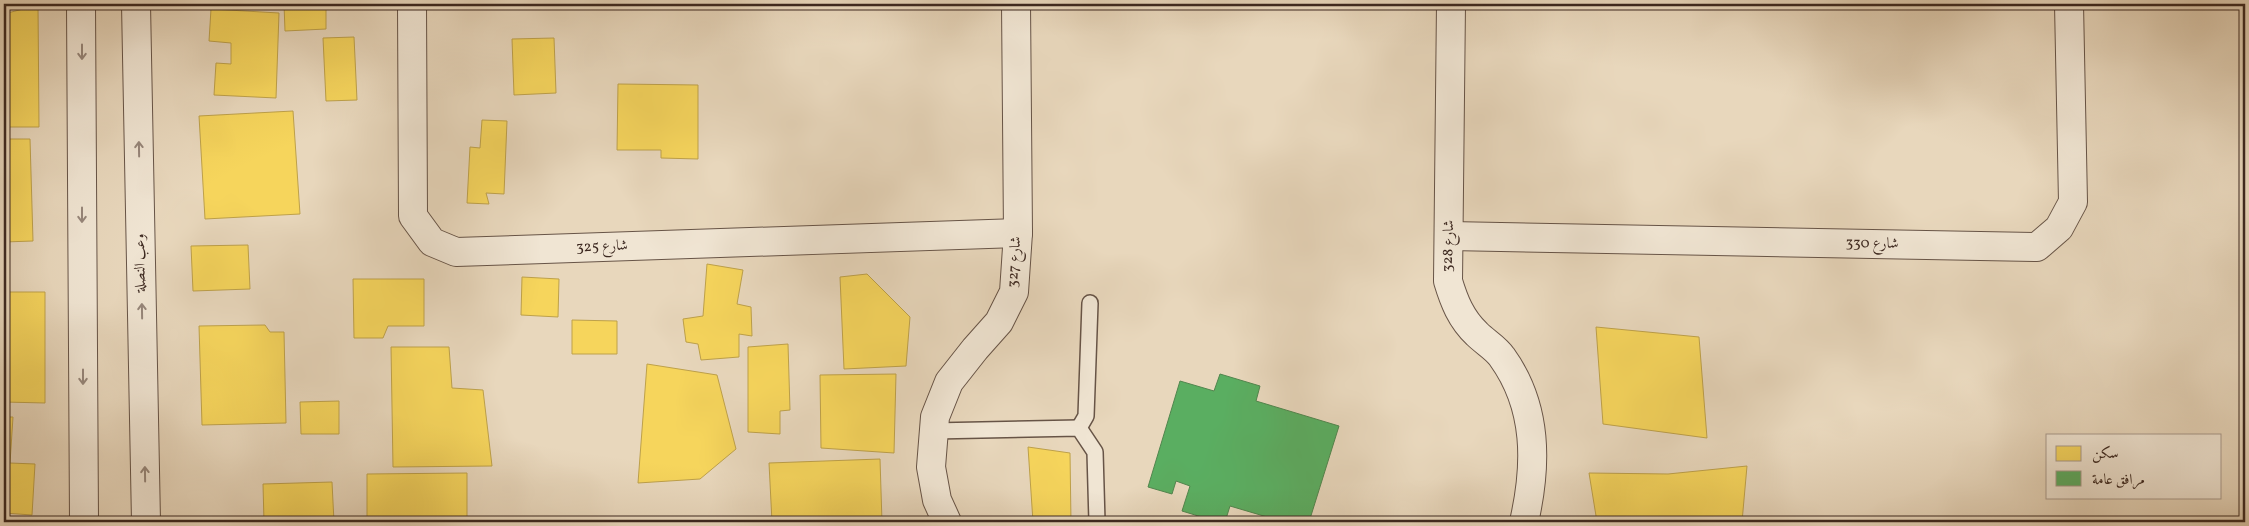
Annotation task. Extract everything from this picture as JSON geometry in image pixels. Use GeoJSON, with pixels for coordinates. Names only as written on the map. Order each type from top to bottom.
{"type":"FeatureCollection","features":[{"type":"Feature","properties":{"kind":"street","name":"وعب النصلة"},"geometry":{"type":"LineString","coordinates":[[136,4],[146,522]]}},
{"type":"Feature","properties":{"kind":"street","name":"شارع 325"},"geometry":{"type":"LineString","coordinates":[[412,4],[413,216],[432,242],[456,252],[1018,233]]}},
{"type":"Feature","properties":{"kind":"street","name":"شارع 327"},"geometry":{"type":"LineString","coordinates":[[948,522],[937,500],[931,466],[934,417],[949,382],[999,322],[1014,292],[1018,233],[1016,4]]}},
{"type":"Feature","properties":{"kind":"street","name":"شارع 328"},"geometry":{"type":"LineString","coordinates":[[1451,4],[1450,236],[1448,281],[1456,308],[1474,332],[1501,356],[1522,390],[1532,425],[1532,487],[1524,522]]}},
{"type":"Feature","properties":{"kind":"street","name":"شارع 330"},"geometry":{"type":"LineString","coordinates":[[1450,236],[2036,247],[2059,228],[2073,202],[2069,4]]}},
{"type":"Feature","properties":{"kind":"street"},"geometry":{"type":"LineString","coordinates":[[76,10],[84,522]]}},
{"type":"Feature","properties":{"kind":"lane"},"geometry":{"type":"LineString","coordinates":[[1079,428],[1086,416],[1090,303]]}},
{"type":"Feature","properties":{"kind":"lane"},"geometry":{"type":"LineString","coordinates":[[933,431],[1079,428]]}},
{"type":"Feature","properties":{"kind":"lane"},"geometry":{"type":"LineString","coordinates":[[1079,428],[1095,452],[1097,522]]}},
{"type":"Feature","properties":{"kind":"building: سكن"},"geometry":{"type":"Polygon","coordinates":[[[284,4],[326,4],[326,29],[285,31],[284,4]]]}},
{"type":"Feature","properties":{"kind":"building: سكن"},"geometry":{"type":"Polygon","coordinates":[[[504,4],[603,4],[603,7],[504,7],[504,4]]]}},
{"type":"Feature","properties":{"kind":"building: سكن"},"geometry":{"type":"Polygon","coordinates":[[[38,5],[39,127],[4,127],[4,14],[38,5]]]}},
{"type":"Feature","properties":{"kind":"building: سكن"},"geometry":{"type":"Polygon","coordinates":[[[211,9],[279,13],[276,98],[214,95],[216,63],[231,64],[231,43],[209,41],[211,9]]]}},
{"type":"Feature","properties":{"kind":"building: سكن"},"geometry":{"type":"Polygon","coordinates":[[[354,37],[357,100],[326,101],[323,38],[354,37]]]}},
{"type":"Feature","properties":{"kind":"building: سكن"},"geometry":{"type":"Polygon","coordinates":[[[554,38],[556,93],[514,95],[512,39],[554,38]]]}},
{"type":"Feature","properties":{"kind":"building: سكن"},"geometry":{"type":"Polygon","coordinates":[[[618,84],[698,85],[698,159],[661,158],[661,150],[617,150],[618,84]]]}},
{"type":"Feature","properties":{"kind":"building: سكن"},"geometry":{"type":"Polygon","coordinates":[[[293,111],[300,214],[205,219],[199,116],[293,111]]]}},
{"type":"Feature","properties":{"kind":"building: سكن"},"geometry":{"type":"Polygon","coordinates":[[[482,120],[507,121],[504,194],[486,193],[489,204],[467,203],[470,147],[480,148],[482,120]]]}},
{"type":"Feature","properties":{"kind":"building: سكن"},"geometry":{"type":"Polygon","coordinates":[[[4,139],[30,139],[33,241],[4,242],[4,139]]]}},
{"type":"Feature","properties":{"kind":"building: سكن"},"geometry":{"type":"Polygon","coordinates":[[[248,245],[250,289],[193,291],[191,246],[248,245]]]}},
{"type":"Feature","properties":{"kind":"building: سكن"},"geometry":{"type":"Polygon","coordinates":[[[707,264],[743,270],[737,304],[751,307],[752,336],[739,334],[739,357],[701,360],[698,344],[686,342],[683,319],[703,316],[707,264]]]}},
{"type":"Feature","properties":{"kind":"building: سكن"},"geometry":{"type":"Polygon","coordinates":[[[867,274],[910,317],[906,366],[844,369],[840,277],[867,274]]]}},
{"type":"Feature","properties":{"kind":"building: سكن"},"geometry":{"type":"Polygon","coordinates":[[[522,277],[559,279],[558,317],[521,315],[522,277]]]}},
{"type":"Feature","properties":{"kind":"building: سكن"},"geometry":{"type":"Polygon","coordinates":[[[353,279],[424,279],[424,326],[388,326],[383,338],[354,338],[353,279]]]}},
{"type":"Feature","properties":{"kind":"building: سكن"},"geometry":{"type":"Polygon","coordinates":[[[4,292],[45,292],[45,403],[4,402],[4,292]]]}},
{"type":"Feature","properties":{"kind":"building: سكن"},"geometry":{"type":"Polygon","coordinates":[[[572,320],[617,321],[617,354],[572,354],[572,320]]]}},
{"type":"Feature","properties":{"kind":"building: سكن"},"geometry":{"type":"Polygon","coordinates":[[[265,325],[270,332],[284,332],[286,423],[202,425],[199,326],[265,325]]]}},
{"type":"Feature","properties":{"kind":"building: سكن"},"geometry":{"type":"Polygon","coordinates":[[[1596,327],[1699,337],[1707,438],[1603,424],[1596,327]]]}},
{"type":"Feature","properties":{"kind":"building: سكن"},"geometry":{"type":"Polygon","coordinates":[[[788,344],[790,410],[780,411],[780,434],[748,432],[748,347],[788,344]]]}},
{"type":"Feature","properties":{"kind":"building: سكن"},"geometry":{"type":"Polygon","coordinates":[[[391,347],[449,347],[452,388],[483,390],[492,466],[393,467],[391,347]]]}},
{"type":"Feature","properties":{"kind":"building: سكن"},"geometry":{"type":"Polygon","coordinates":[[[647,364],[717,375],[736,449],[700,479],[638,483],[647,364]]]}},
{"type":"Feature","properties":{"kind":"building: سكن"},"geometry":{"type":"Polygon","coordinates":[[[896,374],[894,453],[821,448],[820,375],[896,374]]]}},
{"type":"Feature","properties":{"kind":"building: سكن"},"geometry":{"type":"Polygon","coordinates":[[[339,401],[339,434],[301,434],[300,402],[339,401]]]}},
{"type":"Feature","properties":{"kind":"building: سكن"},"geometry":{"type":"Polygon","coordinates":[[[4,417],[13,417],[10,463],[35,464],[32,515],[4,513],[4,417]]]}},
{"type":"Feature","properties":{"kind":"building: سكن"},"geometry":{"type":"Polygon","coordinates":[[[1028,447],[1070,453],[1071,522],[1033,522],[1028,447]]]}},
{"type":"Feature","properties":{"kind":"building: سكن"},"geometry":{"type":"Polygon","coordinates":[[[880,459],[882,522],[772,522],[769,463],[880,459]]]}},
{"type":"Feature","properties":{"kind":"building: سكن"},"geometry":{"type":"Polygon","coordinates":[[[1747,466],[1742,522],[1597,522],[1589,473],[1668,474],[1747,466]]]}},
{"type":"Feature","properties":{"kind":"building: سكن"},"geometry":{"type":"Polygon","coordinates":[[[467,473],[467,522],[367,522],[367,474],[467,473]]]}},
{"type":"Feature","properties":{"kind":"building: سكن"},"geometry":{"type":"Polygon","coordinates":[[[332,482],[334,522],[264,522],[263,484],[332,482]]]}},
{"type":"Feature","properties":{"kind":"building: مرافق عامة"},"geometry":{"type":"Polygon","coordinates":[[[1220,374],[1260,386],[1256,401],[1339,426],[1309,522],[1284,522],[1230,506],[1225,522],[1218,522],[1182,511],[1190,486],[1176,481],[1172,494],[1148,487],[1180,381],[1214,391],[1220,374]]]}}]}
